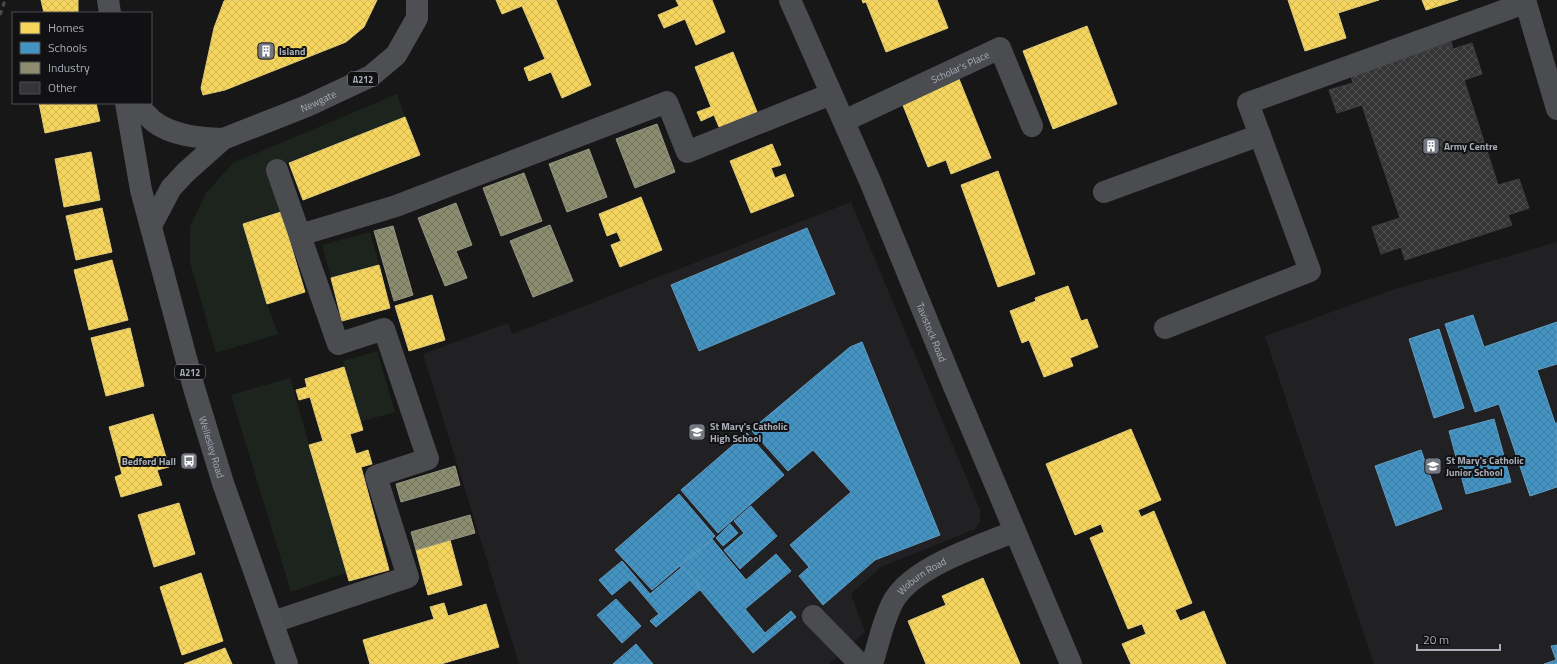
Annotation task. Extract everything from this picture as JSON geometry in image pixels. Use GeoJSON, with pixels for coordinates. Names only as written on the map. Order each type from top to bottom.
{"type":"FeatureCollection","features":[{"type":"Feature","properties":{"kind":"main road"},"geometry":{"type":"LineString","coordinates":[[108,0],[110,12]]}},
{"type":"Feature","properties":{"kind":"main road","name":"Newgate"},"geometry":{"type":"LineString","coordinates":[[223,139],[307,106],[371,76],[396,55],[417,18],[417,0]]}},
{"type":"Feature","properties":{"kind":"main road","name":"Wellesley Road"},"geometry":{"type":"LineString","coordinates":[[126,104],[137,170],[201,410],[224,483],[286,664]]}},
{"type":"Feature","properties":{"kind":"main road","name":"A212"},"geometry":{"type":"LineString","coordinates":[[136,104],[154,122],[171,130],[191,137],[223,139]]}},
{"type":"Feature","properties":{"kind":"main road","name":"A212"},"geometry":{"type":"LineString","coordinates":[[151,226],[160,205],[171,188],[186,172],[223,139]]}},
{"type":"Feature","properties":{"kind":"street","name":"Tavistock Road"},"geometry":{"type":"LineString","coordinates":[[790,0],[844,122],[1071,664]]}},
{"type":"Feature","properties":{"kind":"street"},"geometry":{"type":"LineString","coordinates":[[1165,328],[1310,270],[1248,103],[1525,1],[1557,109]]}},
{"type":"Feature","properties":{"kind":"street","name":"Scholar's Place"},"geometry":{"type":"LineString","coordinates":[[844,122],[1000,48],[1032,126]]}},
{"type":"Feature","properties":{"kind":"street"},"geometry":{"type":"LineString","coordinates":[[300,235],[396,206],[667,102],[687,152],[831,94]]}},
{"type":"Feature","properties":{"kind":"street"},"geometry":{"type":"LineString","coordinates":[[1104,192],[1260,135]]}},
{"type":"Feature","properties":{"kind":"street"},"geometry":{"type":"LineString","coordinates":[[272,622],[408,577],[376,476],[428,459],[384,329],[338,344],[277,170]]}},
{"type":"Feature","properties":{"kind":"street","name":"Woburn Road"},"geometry":{"type":"LineString","coordinates":[[872,664],[894,601],[907,584],[924,572],[940,564],[1016,531]]}},
{"type":"Feature","properties":{"kind":"street"},"geometry":{"type":"LineString","coordinates":[[813,616],[860,664]]}},
{"type":"Feature","properties":{"kind":"shaded area"},"geometry":{"type":"Polygon","coordinates":[[[397,94],[405,117],[266,171],[281,212],[267,304],[278,334],[216,353],[190,262],[190,227],[206,193],[233,163],[397,94]]]}},
{"type":"Feature","properties":{"kind":"shaded area","name":"St Mary's Catholic High School"},"geometry":{"type":"Polygon","coordinates":[[[851,202],[980,510],[980,522],[975,529],[881,567],[851,594],[865,632],[829,664],[519,664],[423,354],[508,323],[512,334],[851,202]]]}},
{"type":"Feature","properties":{"kind":"shaded area"},"geometry":{"type":"Polygon","coordinates":[[[370,232],[379,265],[331,278],[322,245],[370,232]]]}},
{"type":"Feature","properties":{"kind":"shaded area","name":"St Mary's Catholic Junior School"},"geometry":{"type":"Polygon","coordinates":[[[1557,242],[1557,664],[1374,664],[1265,336],[1392,290],[1557,242]]]}},
{"type":"Feature","properties":{"kind":"shaded area"},"geometry":{"type":"Polygon","coordinates":[[[377,351],[395,412],[360,422],[343,361],[377,351]]]}},
{"type":"Feature","properties":{"kind":"shaded area"},"geometry":{"type":"Polygon","coordinates":[[[290,378],[346,573],[291,592],[231,395],[290,378]]]}},
{"type":"Feature","properties":{"kind":"building: Homes"},"geometry":{"type":"Polygon","coordinates":[[[41,0],[78,0],[78,12],[44,12],[41,0]]]}},
{"type":"Feature","properties":{"kind":"building: Homes","name":"Island"},"geometry":{"type":"Polygon","coordinates":[[[377,0],[364,27],[346,42],[225,90],[203,95],[201,88],[214,28],[224,1],[377,0]]]}},
{"type":"Feature","properties":{"kind":"building: Homes"},"geometry":{"type":"Polygon","coordinates":[[[496,0],[556,0],[591,85],[562,98],[551,72],[529,81],[524,68],[545,59],[522,6],[502,14],[496,0]]]}},
{"type":"Feature","properties":{"kind":"building: Homes"},"geometry":{"type":"Polygon","coordinates":[[[676,0],[712,0],[725,32],[696,45],[685,19],[664,28],[658,15],[679,6],[676,0]]]}},
{"type":"Feature","properties":{"kind":"building: Homes"},"geometry":{"type":"Polygon","coordinates":[[[862,0],[937,0],[948,28],[886,52],[866,2],[863,3],[862,0]]]}},
{"type":"Feature","properties":{"kind":"building: Homes"},"geometry":{"type":"Polygon","coordinates":[[[1288,0],[1334,0],[1346,38],[1305,51],[1288,0]]]}},
{"type":"Feature","properties":{"kind":"building: Homes"},"geometry":{"type":"Polygon","coordinates":[[[1334,0],[1379,0],[1338,13],[1334,0]]]}},
{"type":"Feature","properties":{"kind":"building: Homes"},"geometry":{"type":"Polygon","coordinates":[[[1422,0],[1458,0],[1426,10],[1422,0]]]}},
{"type":"Feature","properties":{"kind":"building: Homes"},"geometry":{"type":"Polygon","coordinates":[[[1087,26],[1117,104],[1053,129],[1023,51],[1087,26]]]}},
{"type":"Feature","properties":{"kind":"building: Homes"},"geometry":{"type":"Polygon","coordinates":[[[733,52],[757,112],[719,127],[714,115],[701,121],[697,112],[711,107],[695,67],[733,52]]]}},
{"type":"Feature","properties":{"kind":"building: Homes"},"geometry":{"type":"Polygon","coordinates":[[[959,79],[991,158],[951,174],[946,160],[928,167],[902,103],[959,79]]]}},
{"type":"Feature","properties":{"kind":"building: Homes"},"geometry":{"type":"Polygon","coordinates":[[[39,104],[96,104],[100,121],[45,133],[39,104]]]}},
{"type":"Feature","properties":{"kind":"building: Homes"},"geometry":{"type":"Polygon","coordinates":[[[405,117],[420,155],[303,200],[289,163],[405,117]]]}},
{"type":"Feature","properties":{"kind":"building: Homes"},"geometry":{"type":"Polygon","coordinates":[[[772,144],[781,165],[771,168],[775,178],[785,174],[794,196],[751,213],[730,161],[772,144]]]}},
{"type":"Feature","properties":{"kind":"building: Homes"},"geometry":{"type":"Polygon","coordinates":[[[91,152],[100,200],[64,207],[55,159],[91,152]]]}},
{"type":"Feature","properties":{"kind":"building: Homes"},"geometry":{"type":"Polygon","coordinates":[[[998,171],[1035,274],[998,287],[961,185],[998,171]]]}},
{"type":"Feature","properties":{"kind":"building: Homes"},"geometry":{"type":"Polygon","coordinates":[[[641,197],[662,250],[620,267],[611,245],[621,241],[617,232],[607,236],[599,214],[641,197]]]}},
{"type":"Feature","properties":{"kind":"building: Homes"},"geometry":{"type":"Polygon","coordinates":[[[102,208],[112,252],[76,260],[66,216],[102,208]]]}},
{"type":"Feature","properties":{"kind":"building: Homes"},"geometry":{"type":"Polygon","coordinates":[[[281,212],[305,292],[267,304],[243,224],[281,212]]]}},
{"type":"Feature","properties":{"kind":"building: Homes"},"geometry":{"type":"Polygon","coordinates":[[[112,260],[128,320],[89,330],[74,270],[112,260]]]}},
{"type":"Feature","properties":{"kind":"building: Homes"},"geometry":{"type":"Polygon","coordinates":[[[379,265],[390,308],[342,321],[331,278],[379,265]]]}},
{"type":"Feature","properties":{"kind":"building: Homes"},"geometry":{"type":"Polygon","coordinates":[[[1068,286],[1081,321],[1087,319],[1098,347],[1070,358],[1073,366],[1044,377],[1029,340],[1022,343],[1010,311],[1036,301],[1035,298],[1068,286]]]}},
{"type":"Feature","properties":{"kind":"building: Homes"},"geometry":{"type":"Polygon","coordinates":[[[432,295],[445,340],[409,351],[395,306],[432,295]]]}},
{"type":"Feature","properties":{"kind":"building: Homes"},"geometry":{"type":"Polygon","coordinates":[[[130,328],[144,386],[106,396],[91,338],[130,328]]]}},
{"type":"Feature","properties":{"kind":"building: Homes"},"geometry":{"type":"Polygon","coordinates":[[[344,367],[363,430],[350,434],[356,454],[368,450],[372,464],[361,467],[389,570],[349,581],[309,445],[323,441],[310,397],[299,400],[296,390],[307,387],[305,379],[344,367]]]}},
{"type":"Feature","properties":{"kind":"building: Homes"},"geometry":{"type":"Polygon","coordinates":[[[153,414],[169,467],[157,470],[162,485],[121,497],[115,477],[122,474],[109,427],[153,414]]]}},
{"type":"Feature","properties":{"kind":"building: Homes"},"geometry":{"type":"Polygon","coordinates":[[[1131,429],[1161,500],[1138,510],[1141,517],[1154,511],[1192,603],[1175,610],[1180,621],[1204,611],[1226,664],[1131,664],[1122,644],[1146,634],[1142,624],[1128,629],[1090,538],[1104,532],[1101,524],[1075,535],[1046,464],[1131,429]]]}},
{"type":"Feature","properties":{"kind":"building: Homes"},"geometry":{"type":"Polygon","coordinates":[[[179,503],[195,554],[154,567],[138,515],[179,503]]]}},
{"type":"Feature","properties":{"kind":"building: Homes"},"geometry":{"type":"Polygon","coordinates":[[[450,540],[462,585],[428,595],[416,550],[450,540]]]}},
{"type":"Feature","properties":{"kind":"building: Homes"},"geometry":{"type":"Polygon","coordinates":[[[201,573],[223,641],[182,655],[160,587],[201,573]]]}},
{"type":"Feature","properties":{"kind":"building: Homes"},"geometry":{"type":"Polygon","coordinates":[[[983,578],[1020,664],[926,664],[908,621],[946,605],[942,596],[983,578]]]}},
{"type":"Feature","properties":{"kind":"building: Homes"},"geometry":{"type":"Polygon","coordinates":[[[444,603],[448,616],[486,604],[499,647],[441,664],[370,664],[363,640],[434,619],[430,607],[444,603]]]}},
{"type":"Feature","properties":{"kind":"building: Homes"},"geometry":{"type":"Polygon","coordinates":[[[225,648],[232,664],[184,664],[225,648]]]}},
{"type":"Feature","properties":{"kind":"building: Schools"},"geometry":{"type":"Polygon","coordinates":[[[807,228],[835,294],[699,351],[671,285],[807,228]]]}},
{"type":"Feature","properties":{"kind":"building: Schools"},"geometry":{"type":"Polygon","coordinates":[[[1473,315],[1484,347],[1557,322],[1557,364],[1537,370],[1555,423],[1557,423],[1557,487],[1530,496],[1499,404],[1475,412],[1445,324],[1473,315]]]}},
{"type":"Feature","properties":{"kind":"building: Schools"},"geometry":{"type":"Polygon","coordinates":[[[1439,329],[1464,408],[1434,418],[1409,339],[1439,329]]]}},
{"type":"Feature","properties":{"kind":"building: Schools"},"geometry":{"type":"Polygon","coordinates":[[[862,342],[940,535],[875,560],[823,605],[799,576],[809,567],[790,545],[851,492],[813,450],[788,471],[751,430],[850,347],[862,342]]]}},
{"type":"Feature","properties":{"kind":"building: Schools"},"geometry":{"type":"Polygon","coordinates":[[[1494,419],[1511,482],[1466,494],[1449,431],[1494,419]]]}},
{"type":"Feature","properties":{"kind":"building: Schools"},"geometry":{"type":"Polygon","coordinates":[[[747,433],[784,475],[718,533],[681,490],[747,433]]]}},
{"type":"Feature","properties":{"kind":"building: Schools"},"geometry":{"type":"Polygon","coordinates":[[[1421,450],[1442,509],[1396,526],[1375,466],[1421,450]]]}},
{"type":"Feature","properties":{"kind":"building: Schools"},"geometry":{"type":"Polygon","coordinates":[[[679,494],[715,536],[652,590],[615,550],[679,494]]]}},
{"type":"Feature","properties":{"kind":"building: Schools"},"geometry":{"type":"Polygon","coordinates":[[[751,506],[777,536],[740,569],[724,550],[744,533],[734,521],[751,506]]]}},
{"type":"Feature","properties":{"kind":"building: Schools"},"geometry":{"type":"Polygon","coordinates":[[[730,524],[738,533],[723,546],[716,538],[730,524]]]}},
{"type":"Feature","properties":{"kind":"building: Schools"},"geometry":{"type":"Polygon","coordinates":[[[712,539],[746,580],[776,554],[791,571],[745,609],[765,633],[791,611],[796,617],[753,653],[680,566],[712,539]]]}},
{"type":"Feature","properties":{"kind":"building: Schools"},"geometry":{"type":"Polygon","coordinates":[[[622,561],[650,594],[682,567],[701,589],[656,627],[650,621],[659,614],[630,580],[612,595],[599,580],[622,561]]]}},
{"type":"Feature","properties":{"kind":"building: Schools"},"geometry":{"type":"Polygon","coordinates":[[[616,599],[641,626],[622,643],[597,615],[616,599]]]}},
{"type":"Feature","properties":{"kind":"building: Schools"},"geometry":{"type":"Polygon","coordinates":[[[636,644],[653,664],[613,664],[636,644]]]}},
{"type":"Feature","properties":{"kind":"building: Schools"},"geometry":{"type":"Polygon","coordinates":[[[1557,645],[1557,664],[1544,664],[1556,660],[1551,646],[1557,645]]]}},
{"type":"Feature","properties":{"kind":"building: Industry"},"geometry":{"type":"Polygon","coordinates":[[[657,124],[675,172],[635,188],[616,139],[657,124]]]}},
{"type":"Feature","properties":{"kind":"building: Industry"},"geometry":{"type":"Polygon","coordinates":[[[589,149],[607,197],[567,212],[549,164],[589,149]]]}},
{"type":"Feature","properties":{"kind":"building: Industry"},"geometry":{"type":"Polygon","coordinates":[[[524,173],[542,221],[501,236],[483,188],[524,173]]]}},
{"type":"Feature","properties":{"kind":"building: Industry"},"geometry":{"type":"Polygon","coordinates":[[[456,203],[472,245],[456,251],[467,278],[445,286],[418,218],[456,203]]]}},
{"type":"Feature","properties":{"kind":"building: Industry"},"geometry":{"type":"Polygon","coordinates":[[[550,225],[573,281],[533,297],[510,241],[550,225]]]}},
{"type":"Feature","properties":{"kind":"building: Industry"},"geometry":{"type":"Polygon","coordinates":[[[393,226],[413,295],[394,301],[374,231],[393,226]]]}},
{"type":"Feature","properties":{"kind":"building: Industry"},"geometry":{"type":"Polygon","coordinates":[[[455,466],[460,485],[401,502],[396,484],[455,466]]]}},
{"type":"Feature","properties":{"kind":"building: Industry"},"geometry":{"type":"Polygon","coordinates":[[[470,515],[475,533],[416,550],[411,532],[470,515]]]}},
{"type":"Feature","properties":{"kind":"building: Other","name":"Army Centre"},"geometry":{"type":"Polygon","coordinates":[[[1451,42],[1453,49],[1472,43],[1482,74],[1464,80],[1498,185],[1519,179],[1529,208],[1508,215],[1512,225],[1405,260],[1401,247],[1381,254],[1372,227],[1400,218],[1362,105],[1337,113],[1329,90],[1353,83],[1351,76],[1451,42]]]}},
{"type":"Feature","properties":{"kind":"railway"},"geometry":{"type":"LineString","coordinates":[[0,15],[5,0]]}},
{"type":"Feature","properties":{"kind":"place","name":"Island"},"geometry":{"type":"Point","coordinates":[266,51]}},
{"type":"Feature","properties":{"kind":"place","name":"Army Centre"},"geometry":{"type":"Point","coordinates":[1431,146]}},
{"type":"Feature","properties":{"kind":"place","name":"St Mary's Catholic High School"},"geometry":{"type":"Point","coordinates":[697,432]}},
{"type":"Feature","properties":{"kind":"place","name":"Bedford Hall"},"geometry":{"type":"Point","coordinates":[189,461]}},
{"type":"Feature","properties":{"kind":"place","name":"St Mary's Catholic Junior School"},"geometry":{"type":"Point","coordinates":[1433,466]}}]}
